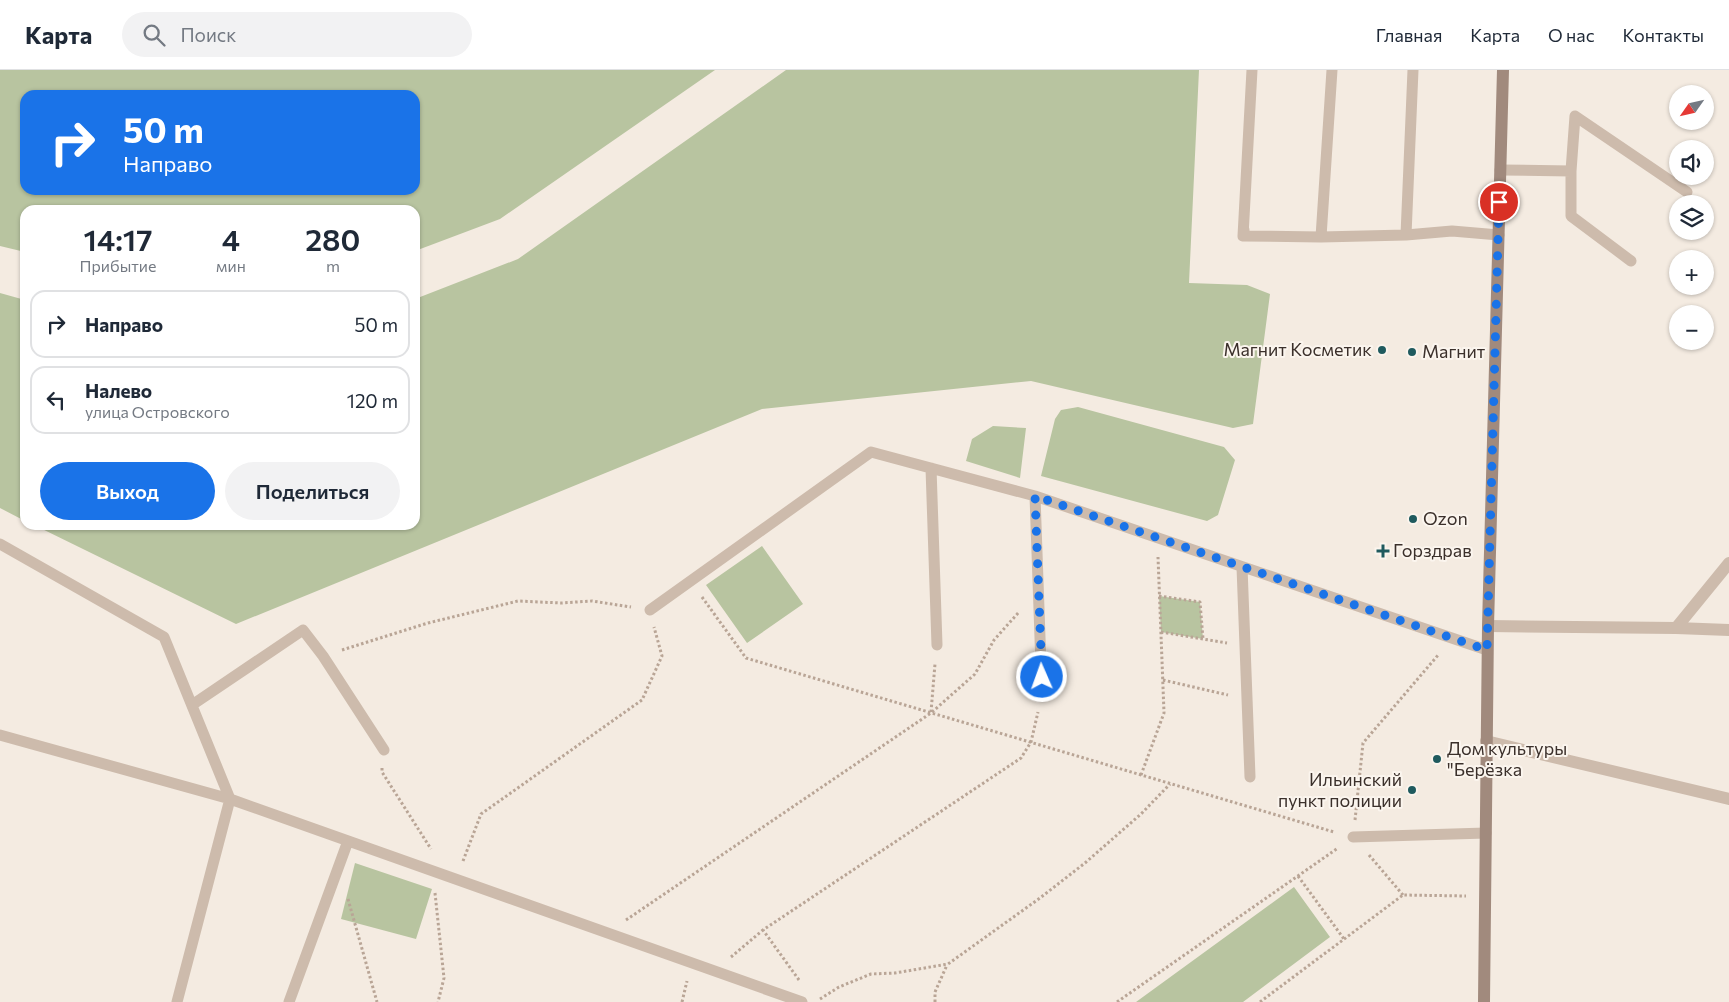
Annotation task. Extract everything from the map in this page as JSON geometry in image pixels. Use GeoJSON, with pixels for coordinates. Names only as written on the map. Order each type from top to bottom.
{"type":"FeatureCollection","features":[{"type":"Feature","properties":{"kind":"main road"},"geometry":{"type":"LineString","coordinates":[[1484,1002],[1487,650],[1503,70]]}},
{"type":"Feature","properties":{"kind":"street"},"geometry":{"type":"LineString","coordinates":[[1676,628],[1729,563]]}},
{"type":"Feature","properties":{"kind":"street"},"geometry":{"type":"LineString","coordinates":[[1488,626],[1729,630]]}},
{"type":"Feature","properties":{"kind":"street"},"geometry":{"type":"LineString","coordinates":[[1486,741],[1729,799]]}},
{"type":"Feature","properties":{"kind":"lane"},"geometry":{"type":"LineString","coordinates":[[1252,70],[1244,233],[1321,237],[1452,231],[1499,235]]}},
{"type":"Feature","properties":{"kind":"lane"},"geometry":{"type":"LineString","coordinates":[[1321,237],[1332,70]]}},
{"type":"Feature","properties":{"kind":"lane"},"geometry":{"type":"LineString","coordinates":[[1406,234],[1413,70]]}},
{"type":"Feature","properties":{"kind":"lane"},"geometry":{"type":"LineString","coordinates":[[1631,261],[1572,216],[1571,171],[1575,116],[1687,192]]}},
{"type":"Feature","properties":{"kind":"lane"},"geometry":{"type":"LineString","coordinates":[[1500,170],[1571,171]]}},
{"type":"Feature","properties":{"kind":"lane"},"geometry":{"type":"LineString","coordinates":[[650,610],[871,452],[1035,496],[1487,650]]}},
{"type":"Feature","properties":{"kind":"lane"},"geometry":{"type":"LineString","coordinates":[[930,468],[937,645]]}},
{"type":"Feature","properties":{"kind":"lane"},"geometry":{"type":"LineString","coordinates":[[1035,496],[1042,694]]}},
{"type":"Feature","properties":{"kind":"lane"},"geometry":{"type":"LineString","coordinates":[[0,544],[164,637],[230,799],[177,1002]]}},
{"type":"Feature","properties":{"kind":"lane"},"geometry":{"type":"LineString","coordinates":[[1242,567],[1250,778]]}},
{"type":"Feature","properties":{"kind":"lane"},"geometry":{"type":"LineString","coordinates":[[192,705],[304,630],[384,750]]}},
{"type":"Feature","properties":{"kind":"lane"},"geometry":{"type":"LineString","coordinates":[[0,735],[230,799],[802,1002]]}},
{"type":"Feature","properties":{"kind":"lane"},"geometry":{"type":"LineString","coordinates":[[1353,837],[1486,833]]}},
{"type":"Feature","properties":{"kind":"lane"},"geometry":{"type":"LineString","coordinates":[[289,1002],[348,841]]}},
{"type":"Feature","properties":{"kind":"path"},"geometry":{"type":"LineString","coordinates":[[1141,775],[1164,712],[1157,538]]}},
{"type":"Feature","properties":{"kind":"path"},"geometry":{"type":"LineString","coordinates":[[691,581],[746,658],[1353,837],[1403,895]]}},
{"type":"Feature","properties":{"kind":"path"},"geometry":{"type":"LineString","coordinates":[[607,933],[931,713],[976,674],[994,640],[1038,591]]}},
{"type":"Feature","properties":{"kind":"path"},"geometry":{"type":"LineString","coordinates":[[1159,596],[1200,602],[1203,639]]}},
{"type":"Feature","properties":{"kind":"path"},"geometry":{"type":"LineString","coordinates":[[323,656],[428,623],[518,601],[561,603],[592,601],[650,610],[662,656],[642,700],[481,814],[457,880]]}},
{"type":"Feature","properties":{"kind":"path"},"geometry":{"type":"LineString","coordinates":[[1161,632],[1245,646]]}},
{"type":"Feature","properties":{"kind":"path"},"geometry":{"type":"LineString","coordinates":[[1117,1002],[1353,837],[1363,743],[1452,638]]}},
{"type":"Feature","properties":{"kind":"path"},"geometry":{"type":"LineString","coordinates":[[931,713],[937,645]]}},
{"type":"Feature","properties":{"kind":"path"},"geometry":{"type":"LineString","coordinates":[[1163,680],[1247,700]]}},
{"type":"Feature","properties":{"kind":"path"},"geometry":{"type":"LineString","coordinates":[[714,971],[763,930],[1021,758],[1031,742],[1042,694]]}},
{"type":"Feature","properties":{"kind":"path"},"geometry":{"type":"LineString","coordinates":[[384,750],[382,772],[431,847],[444,978],[438,1002]]}},
{"type":"Feature","properties":{"kind":"path"},"geometry":{"type":"LineString","coordinates":[[816,1002],[839,987],[871,974],[895,973],[948,964],[1085,863],[1141,814],[1170,783]]}},
{"type":"Feature","properties":{"kind":"path"},"geometry":{"type":"LineString","coordinates":[[339,867],[377,1002]]}},
{"type":"Feature","properties":{"kind":"path"},"geometry":{"type":"LineString","coordinates":[[1298,876],[1344,939]]}},
{"type":"Feature","properties":{"kind":"path"},"geometry":{"type":"LineString","coordinates":[[1260,1002],[1403,895],[1485,897]]}},
{"type":"Feature","properties":{"kind":"path"},"geometry":{"type":"LineString","coordinates":[[763,930],[802,984]]}},
{"type":"Feature","properties":{"kind":"path"},"geometry":{"type":"LineString","coordinates":[[935,1002],[934,992],[948,964]]}},
{"type":"Feature","properties":{"kind":"path"},"geometry":{"type":"LineString","coordinates":[[814,994],[820,999]]}},
{"type":"Feature","properties":{"kind":"green space"},"geometry":{"type":"Polygon","coordinates":[[[0,70],[715,70],[500,219],[420,249],[420,205],[20,205],[20,251],[0,246],[0,70]]]}},
{"type":"Feature","properties":{"kind":"green space"},"geometry":{"type":"Polygon","coordinates":[[[786,70],[1199,70],[1189,283],[1247,285],[1270,294],[1253,424],[1233,428],[1031,381],[762,409],[236,624],[44,530],[420,530],[420,297],[518,259],[786,70]]]}},
{"type":"Feature","properties":{"kind":"green space"},"geometry":{"type":"Polygon","coordinates":[[[0,293],[20,299],[20,518],[0,508],[0,293]]]}},
{"type":"Feature","properties":{"kind":"green space"},"geometry":{"type":"Polygon","coordinates":[[[1078,407],[1224,447],[1235,460],[1218,515],[1207,521],[1041,476],[1055,419],[1061,410],[1078,407]]]}},
{"type":"Feature","properties":{"kind":"green space"},"geometry":{"type":"Polygon","coordinates":[[[993,426],[1026,428],[1020,478],[966,461],[972,439],[993,426]]]}},
{"type":"Feature","properties":{"kind":"green space"},"geometry":{"type":"Polygon","coordinates":[[[762,546],[803,604],[747,643],[706,585],[762,546]]]}},
{"type":"Feature","properties":{"kind":"green space"},"geometry":{"type":"Polygon","coordinates":[[[1159,596],[1200,602],[1203,639],[1161,632],[1159,596]]]}},
{"type":"Feature","properties":{"kind":"green space"},"geometry":{"type":"Polygon","coordinates":[[[355,863],[432,889],[416,939],[341,919],[355,863]]]}},
{"type":"Feature","properties":{"kind":"green space"},"geometry":{"type":"Polygon","coordinates":[[[1294,887],[1330,937],[1243,1002],[1136,1002],[1294,887]]]}},
{"type":"Feature","properties":{"kind":"place","name":"Магнит Косметик"},"geometry":{"type":"Point","coordinates":[1382,350]}},
{"type":"Feature","properties":{"kind":"place","name":"Магнит"},"geometry":{"type":"Point","coordinates":[1412,352]}},
{"type":"Feature","properties":{"kind":"place","name":"Ozon"},"geometry":{"type":"Point","coordinates":[1413,519]}},
{"type":"Feature","properties":{"kind":"place","name":"Горздрав"},"geometry":{"type":"Point","coordinates":[1383,551]}},
{"type":"Feature","properties":{"kind":"place","name":"Дом культуры \"Берёзка"},"geometry":{"type":"Point","coordinates":[1437,759]}},
{"type":"Feature","properties":{"kind":"place","name":"Ильинский пункт полиции"},"geometry":{"type":"Point","coordinates":[1412,790]}},
{"type":"Feature","properties":{"kind":"route"},"geometry":{"type":"LineString","coordinates":[[1042,677],[1035,496],[1487,650],[1499,202]]}}]}
